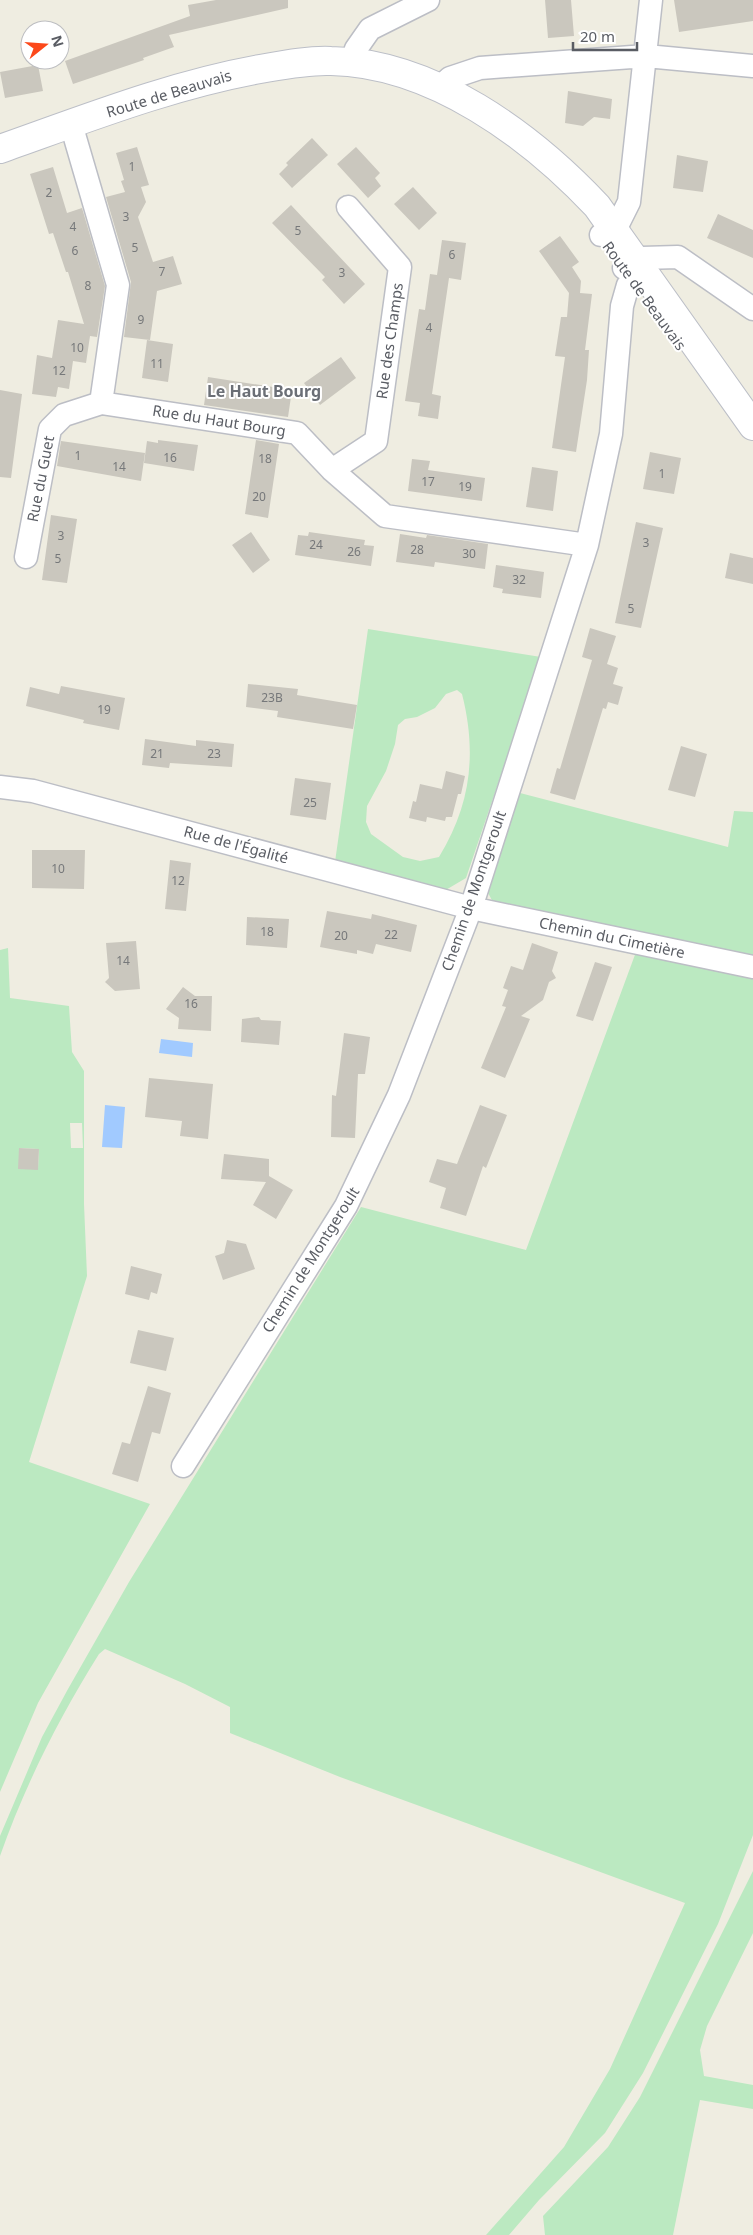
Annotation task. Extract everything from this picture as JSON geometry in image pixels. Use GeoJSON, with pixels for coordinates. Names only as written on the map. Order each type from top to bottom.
{"type":"FeatureCollection","features":[{"type":"Feature","properties":{"kind":"main road","name":"Route de Beauvais"},"geometry":{"type":"LineString","coordinates":[[0,149],[213,78],[306,62],[333,61],[402,73],[440,87],[485,112],[531,147],[606,232],[753,426]]}},
{"type":"Feature","properties":{"kind":"main road","name":"Route de Beauvais"},"geometry":{"type":"LineString","coordinates":[[634,270],[753,448]]}},
{"type":"Feature","properties":{"kind":"street"},"geometry":{"type":"LineString","coordinates":[[606,232],[618,226],[629,202],[646,56],[650,0]]}},
{"type":"Feature","properties":{"kind":"street"},"geometry":{"type":"LineString","coordinates":[[351,63],[356,49],[370,29],[423,1]]}},
{"type":"Feature","properties":{"kind":"street"},"geometry":{"type":"LineString","coordinates":[[440,87],[450,78],[480,68],[646,56],[753,66]]}},
{"type":"Feature","properties":{"kind":"street"},"geometry":{"type":"LineString","coordinates":[[71,124],[118,285],[101,403]]}},
{"type":"Feature","properties":{"kind":"street","name":"Rue des Champs"},"geometry":{"type":"LineString","coordinates":[[332,470],[376,441],[400,266],[348,207]]}},
{"type":"Feature","properties":{"kind":"street"},"geometry":{"type":"LineString","coordinates":[[634,270],[642,258],[678,257],[753,309]]}},
{"type":"Feature","properties":{"kind":"street","name":"Chemin de Montgeroult"},"geometry":{"type":"LineString","coordinates":[[183,1466],[346,1206],[364,1172],[399,1095],[471,908],[587,545],[611,434],[622,306],[625,291],[634,270]]}},
{"type":"Feature","properties":{"kind":"street","name":"Rue du Haut Bourg"},"geometry":{"type":"LineString","coordinates":[[101,403],[297,433],[332,470],[384,516],[587,545]]}},
{"type":"Feature","properties":{"kind":"street","name":"Rue du Guet"},"geometry":{"type":"LineString","coordinates":[[26,557],[50,429],[64,415],[101,403]]}},
{"type":"Feature","properties":{"kind":"street","name":"Rue de l'Égalité"},"geometry":{"type":"LineString","coordinates":[[0,787],[33,791],[471,908]]}},
{"type":"Feature","properties":{"kind":"street","name":"Chemin du Cimetière"},"geometry":{"type":"LineString","coordinates":[[471,908],[753,966]]}},
{"type":"Feature","properties":{"kind":"green space"},"geometry":{"type":"Polygon","coordinates":[[[368,629],[541,657],[466,878],[444,891],[335,862],[368,629]],[[457,690],[446,694],[435,708],[417,717],[405,719],[398,725],[395,744],[386,771],[367,806],[366,822],[371,834],[403,857],[420,861],[439,857],[458,818],[468,778],[470,758],[467,716],[462,694],[457,690]]]}},
{"type":"Feature","properties":{"kind":"green space"},"geometry":{"type":"Polygon","coordinates":[[[520,793],[728,847],[734,811],[753,812],[753,958],[494,904],[487,891],[520,793]]]}},
{"type":"Feature","properties":{"kind":"green space"},"geometry":{"type":"Polygon","coordinates":[[[8,948],[10,998],[69,1006],[72,1052],[84,1071],[84,1204],[87,1276],[29,1462],[150,1504],[38,1703],[0,1792],[0,950],[8,948]],[[70,1123],[71,1148],[83,1148],[82,1123],[70,1123]],[[19,1148],[38,1169],[39,1149],[19,1148]]]}},
{"type":"Feature","properties":{"kind":"green space"},"geometry":{"type":"Polygon","coordinates":[[[636,952],[753,977],[753,1835],[718,1924],[643,2073],[605,2133],[539,2200],[509,2235],[486,2235],[564,2147],[610,2069],[685,1903],[340,1777],[230,1733],[230,1707],[185,1684],[105,1649],[99,1654],[84,1678],[44,1752],[20,1803],[0,1856],[0,1836],[42,1737],[129,1582],[361,1207],[526,1250],[636,952]]]}},
{"type":"Feature","properties":{"kind":"green space"},"geometry":{"type":"Polygon","coordinates":[[[753,1871],[753,1933],[707,2026],[700,2050],[704,2076],[753,2085],[753,2109],[700,2100],[673,2235],[545,2235],[543,2216],[608,2147],[640,2097],[753,1871]]]}},
{"type":"Feature","properties":{"kind":"water"},"geometry":{"type":"Polygon","coordinates":[[[161,1039],[193,1043],[192,1057],[159,1053],[161,1039]]]}},
{"type":"Feature","properties":{"kind":"water"},"geometry":{"type":"Polygon","coordinates":[[[105,1105],[125,1107],[122,1148],[102,1147],[105,1105]]]}},
{"type":"Feature","properties":{"kind":"building"},"geometry":{"type":"Polygon","coordinates":[[[216,0],[288,0],[288,8],[169,35],[174,47],[143,58],[144,60],[73,84],[68,70],[70,70],[70,59],[190,16],[188,5],[216,0]]]}},
{"type":"Feature","properties":{"kind":"building"},"geometry":{"type":"Polygon","coordinates":[[[545,0],[571,0],[574,36],[548,38],[545,0]]]}},
{"type":"Feature","properties":{"kind":"building"},"geometry":{"type":"Polygon","coordinates":[[[674,0],[753,0],[753,21],[679,32],[674,0]]]}},
{"type":"Feature","properties":{"kind":"building"},"geometry":{"type":"Polygon","coordinates":[[[20,68],[20,70],[39,70],[43,91],[5,98],[0,72],[20,68]]]}},
{"type":"Feature","properties":{"kind":"building"},"geometry":{"type":"Polygon","coordinates":[[[568,91],[612,99],[610,119],[594,117],[583,126],[565,123],[568,91]]]}},
{"type":"Feature","properties":{"kind":"building"},"geometry":{"type":"Polygon","coordinates":[[[312,138],[328,155],[292,188],[279,174],[288,165],[286,163],[312,138]]]}},
{"type":"Feature","properties":{"kind":"building"},"geometry":{"type":"Polygon","coordinates":[[[137,147],[149,185],[141,187],[146,202],[138,217],[153,262],[173,256],[182,284],[157,291],[150,340],[124,337],[131,282],[106,197],[125,192],[121,181],[124,180],[116,153],[137,147]]]}},
{"type":"Feature","properties":{"kind":"building"},"geometry":{"type":"Polygon","coordinates":[[[356,147],[380,173],[375,178],[381,186],[368,198],[337,164],[356,147]]]}},
{"type":"Feature","properties":{"kind":"building"},"geometry":{"type":"Polygon","coordinates":[[[677,155],[708,161],[703,192],[673,188],[677,155]]]}},
{"type":"Feature","properties":{"kind":"building"},"geometry":{"type":"Polygon","coordinates":[[[53,167],[67,213],[82,208],[105,286],[97,337],[90,336],[86,363],[73,361],[69,389],[58,387],[56,397],[32,394],[37,355],[52,358],[58,320],[84,324],[68,272],[66,272],[53,233],[49,234],[30,174],[53,167]]]}},
{"type":"Feature","properties":{"kind":"building"},"geometry":{"type":"Polygon","coordinates":[[[413,187],[437,213],[419,230],[394,204],[413,187]]]}},
{"type":"Feature","properties":{"kind":"building"},"geometry":{"type":"Polygon","coordinates":[[[291,205],[365,284],[344,304],[322,280],[325,277],[272,223],[291,205]]]}},
{"type":"Feature","properties":{"kind":"building"},"geometry":{"type":"Polygon","coordinates":[[[718,214],[753,230],[753,258],[707,238],[718,214]]]}},
{"type":"Feature","properties":{"kind":"building"},"geometry":{"type":"Polygon","coordinates":[[[560,236],[579,262],[572,267],[581,281],[580,293],[592,294],[585,350],[589,350],[587,380],[576,452],[552,448],[565,357],[555,356],[561,317],[567,317],[569,293],[539,251],[560,236]]]}},
{"type":"Feature","properties":{"kind":"building"},"geometry":{"type":"Polygon","coordinates":[[[442,240],[466,243],[461,280],[449,278],[432,394],[441,396],[438,419],[418,416],[420,403],[405,401],[419,309],[425,310],[430,274],[437,275],[442,240]]]}},
{"type":"Feature","properties":{"kind":"building"},"geometry":{"type":"Polygon","coordinates":[[[147,340],[173,344],[168,382],[142,378],[147,340]]]}},
{"type":"Feature","properties":{"kind":"building"},"geometry":{"type":"Polygon","coordinates":[[[341,357],[356,378],[320,405],[304,383],[341,357]]]}},
{"type":"Feature","properties":{"kind":"building"},"geometry":{"type":"Polygon","coordinates":[[[208,377],[292,390],[288,417],[204,405],[208,377]]]}},
{"type":"Feature","properties":{"kind":"building"},"geometry":{"type":"Polygon","coordinates":[[[0,390],[22,394],[11,478],[0,477],[0,390]]]}},
{"type":"Feature","properties":{"kind":"building"},"geometry":{"type":"Polygon","coordinates":[[[158,440],[198,445],[194,471],[144,463],[147,441],[158,443],[158,440]]]}},
{"type":"Feature","properties":{"kind":"building"},"geometry":{"type":"Polygon","coordinates":[[[256,440],[279,444],[268,518],[245,514],[256,440]]]}},
{"type":"Feature","properties":{"kind":"building"},"geometry":{"type":"Polygon","coordinates":[[[61,441],[145,453],[141,481],[57,466],[61,441]]]}},
{"type":"Feature","properties":{"kind":"building"},"geometry":{"type":"Polygon","coordinates":[[[650,452],[681,458],[674,494],[643,489],[650,452]]]}},
{"type":"Feature","properties":{"kind":"building"},"geometry":{"type":"Polygon","coordinates":[[[412,459],[430,461],[428,470],[485,478],[482,501],[408,491],[412,459]]]}},
{"type":"Feature","properties":{"kind":"building"},"geometry":{"type":"Polygon","coordinates":[[[532,467],[558,471],[553,511],[526,507],[532,467]]]}},
{"type":"Feature","properties":{"kind":"building"},"geometry":{"type":"Polygon","coordinates":[[[51,515],[77,519],[67,583],[42,580],[51,515]]]}},
{"type":"Feature","properties":{"kind":"building"},"geometry":{"type":"Polygon","coordinates":[[[636,522],[663,528],[641,628],[615,623],[636,522]]]}},
{"type":"Feature","properties":{"kind":"building"},"geometry":{"type":"Polygon","coordinates":[[[251,532],[270,560],[253,573],[232,545],[251,532]]]}},
{"type":"Feature","properties":{"kind":"building"},"geometry":{"type":"Polygon","coordinates":[[[309,532],[365,540],[364,545],[374,546],[371,566],[295,555],[298,535],[308,536],[309,532]]]}},
{"type":"Feature","properties":{"kind":"building"},"geometry":{"type":"Polygon","coordinates":[[[400,534],[426,538],[427,535],[488,544],[485,569],[435,562],[434,567],[396,562],[400,534]]]}},
{"type":"Feature","properties":{"kind":"building"},"geometry":{"type":"Polygon","coordinates":[[[730,553],[753,558],[753,584],[725,578],[730,553]]]}},
{"type":"Feature","properties":{"kind":"building"},"geometry":{"type":"Polygon","coordinates":[[[496,565],[544,572],[541,598],[502,593],[503,589],[493,587],[496,565]]]}},
{"type":"Feature","properties":{"kind":"building"},"geometry":{"type":"Polygon","coordinates":[[[590,628],[616,636],[607,664],[618,668],[613,684],[623,687],[618,705],[608,702],[606,709],[603,708],[575,800],[550,793],[557,768],[560,769],[592,660],[582,657],[590,628]]]}},
{"type":"Feature","properties":{"kind":"building"},"geometry":{"type":"Polygon","coordinates":[[[248,684],[298,689],[297,695],[357,705],[353,729],[277,717],[278,711],[246,707],[248,684]]]}},
{"type":"Feature","properties":{"kind":"building"},"geometry":{"type":"Polygon","coordinates":[[[61,686],[125,698],[119,730],[83,723],[84,720],[26,706],[30,687],[59,694],[61,686]]]}},
{"type":"Feature","properties":{"kind":"building"},"geometry":{"type":"Polygon","coordinates":[[[145,739],[196,746],[196,740],[234,744],[232,767],[170,763],[169,768],[142,765],[145,739]]]}},
{"type":"Feature","properties":{"kind":"building"},"geometry":{"type":"Polygon","coordinates":[[[681,746],[707,754],[695,797],[668,790],[681,746]]]}},
{"type":"Feature","properties":{"kind":"building"},"geometry":{"type":"Polygon","coordinates":[[[446,771],[465,776],[461,794],[458,794],[452,817],[446,817],[445,821],[427,817],[426,822],[409,818],[413,801],[416,802],[420,784],[442,789],[446,771]]]}},
{"type":"Feature","properties":{"kind":"building"},"geometry":{"type":"Polygon","coordinates":[[[295,778],[331,783],[326,820],[290,815],[295,778]]]}},
{"type":"Feature","properties":{"kind":"building"},"geometry":{"type":"Polygon","coordinates":[[[32,850],[85,850],[84,889],[32,888],[32,850]]]}},
{"type":"Feature","properties":{"kind":"building"},"geometry":{"type":"Polygon","coordinates":[[[170,860],[191,863],[186,911],[165,909],[170,860]]]}},
{"type":"Feature","properties":{"kind":"building"},"geometry":{"type":"Polygon","coordinates":[[[327,911],[371,919],[372,914],[417,925],[411,952],[376,944],[373,954],[357,950],[357,954],[320,947],[327,911]]]}},
{"type":"Feature","properties":{"kind":"building"},"geometry":{"type":"Polygon","coordinates":[[[247,917],[289,919],[287,948],[246,945],[247,917]]]}},
{"type":"Feature","properties":{"kind":"building"},"geometry":{"type":"Polygon","coordinates":[[[136,941],[140,989],[115,991],[105,982],[109,978],[106,943],[136,941]]]}},
{"type":"Feature","properties":{"kind":"building"},"geometry":{"type":"Polygon","coordinates":[[[532,943],[558,952],[552,971],[556,978],[549,982],[543,1000],[521,1016],[530,1019],[505,1078],[481,1068],[506,1007],[502,1006],[508,990],[503,988],[511,966],[523,970],[532,943]]]}},
{"type":"Feature","properties":{"kind":"building"},"geometry":{"type":"Polygon","coordinates":[[[595,962],[612,967],[593,1021],[576,1016],[595,962]]]}},
{"type":"Feature","properties":{"kind":"building"},"geometry":{"type":"Polygon","coordinates":[[[183,987],[195,996],[212,996],[211,1031],[178,1029],[179,1018],[166,1009],[183,987]]]}},
{"type":"Feature","properties":{"kind":"building"},"geometry":{"type":"Polygon","coordinates":[[[259,1017],[261,1020],[281,1021],[279,1045],[241,1042],[242,1019],[259,1017]]]}},
{"type":"Feature","properties":{"kind":"building"},"geometry":{"type":"Polygon","coordinates":[[[344,1033],[370,1037],[365,1074],[358,1074],[355,1138],[331,1137],[332,1095],[336,1096],[344,1033]]]}},
{"type":"Feature","properties":{"kind":"building"},"geometry":{"type":"Polygon","coordinates":[[[149,1078],[213,1084],[208,1139],[180,1136],[182,1121],[145,1117],[149,1078]]]}},
{"type":"Feature","properties":{"kind":"building"},"geometry":{"type":"Polygon","coordinates":[[[480,1105],[507,1115],[486,1168],[483,1166],[466,1216],[440,1208],[446,1188],[429,1182],[437,1159],[457,1164],[480,1105]]]}},
{"type":"Feature","properties":{"kind":"building"},"geometry":{"type":"Polygon","coordinates":[[[19,1148],[39,1149],[38,1170],[18,1169],[19,1148]]]}},
{"type":"Feature","properties":{"kind":"building"},"geometry":{"type":"Polygon","coordinates":[[[224,1154],[269,1159],[269,1176],[293,1190],[276,1219],[253,1205],[266,1182],[221,1179],[224,1154]]]}},
{"type":"Feature","properties":{"kind":"building"},"geometry":{"type":"Polygon","coordinates":[[[227,1240],[246,1244],[255,1269],[223,1280],[215,1256],[224,1253],[227,1240]]]}},
{"type":"Feature","properties":{"kind":"building"},"geometry":{"type":"Polygon","coordinates":[[[131,1266],[162,1274],[157,1294],[151,1292],[149,1300],[125,1294],[131,1266]]]}},
{"type":"Feature","properties":{"kind":"building"},"geometry":{"type":"Polygon","coordinates":[[[138,1330],[174,1338],[166,1371],[130,1363],[138,1330]]]}},
{"type":"Feature","properties":{"kind":"building"},"geometry":{"type":"Polygon","coordinates":[[[148,1386],[171,1393],[160,1434],[152,1432],[138,1482],[112,1474],[122,1442],[130,1444],[148,1386]]]}},
{"type":"Feature","properties":{"kind":"district","name":"Le Haut Bourg"},"geometry":{"type":"Point","coordinates":[264,391]}}]}
